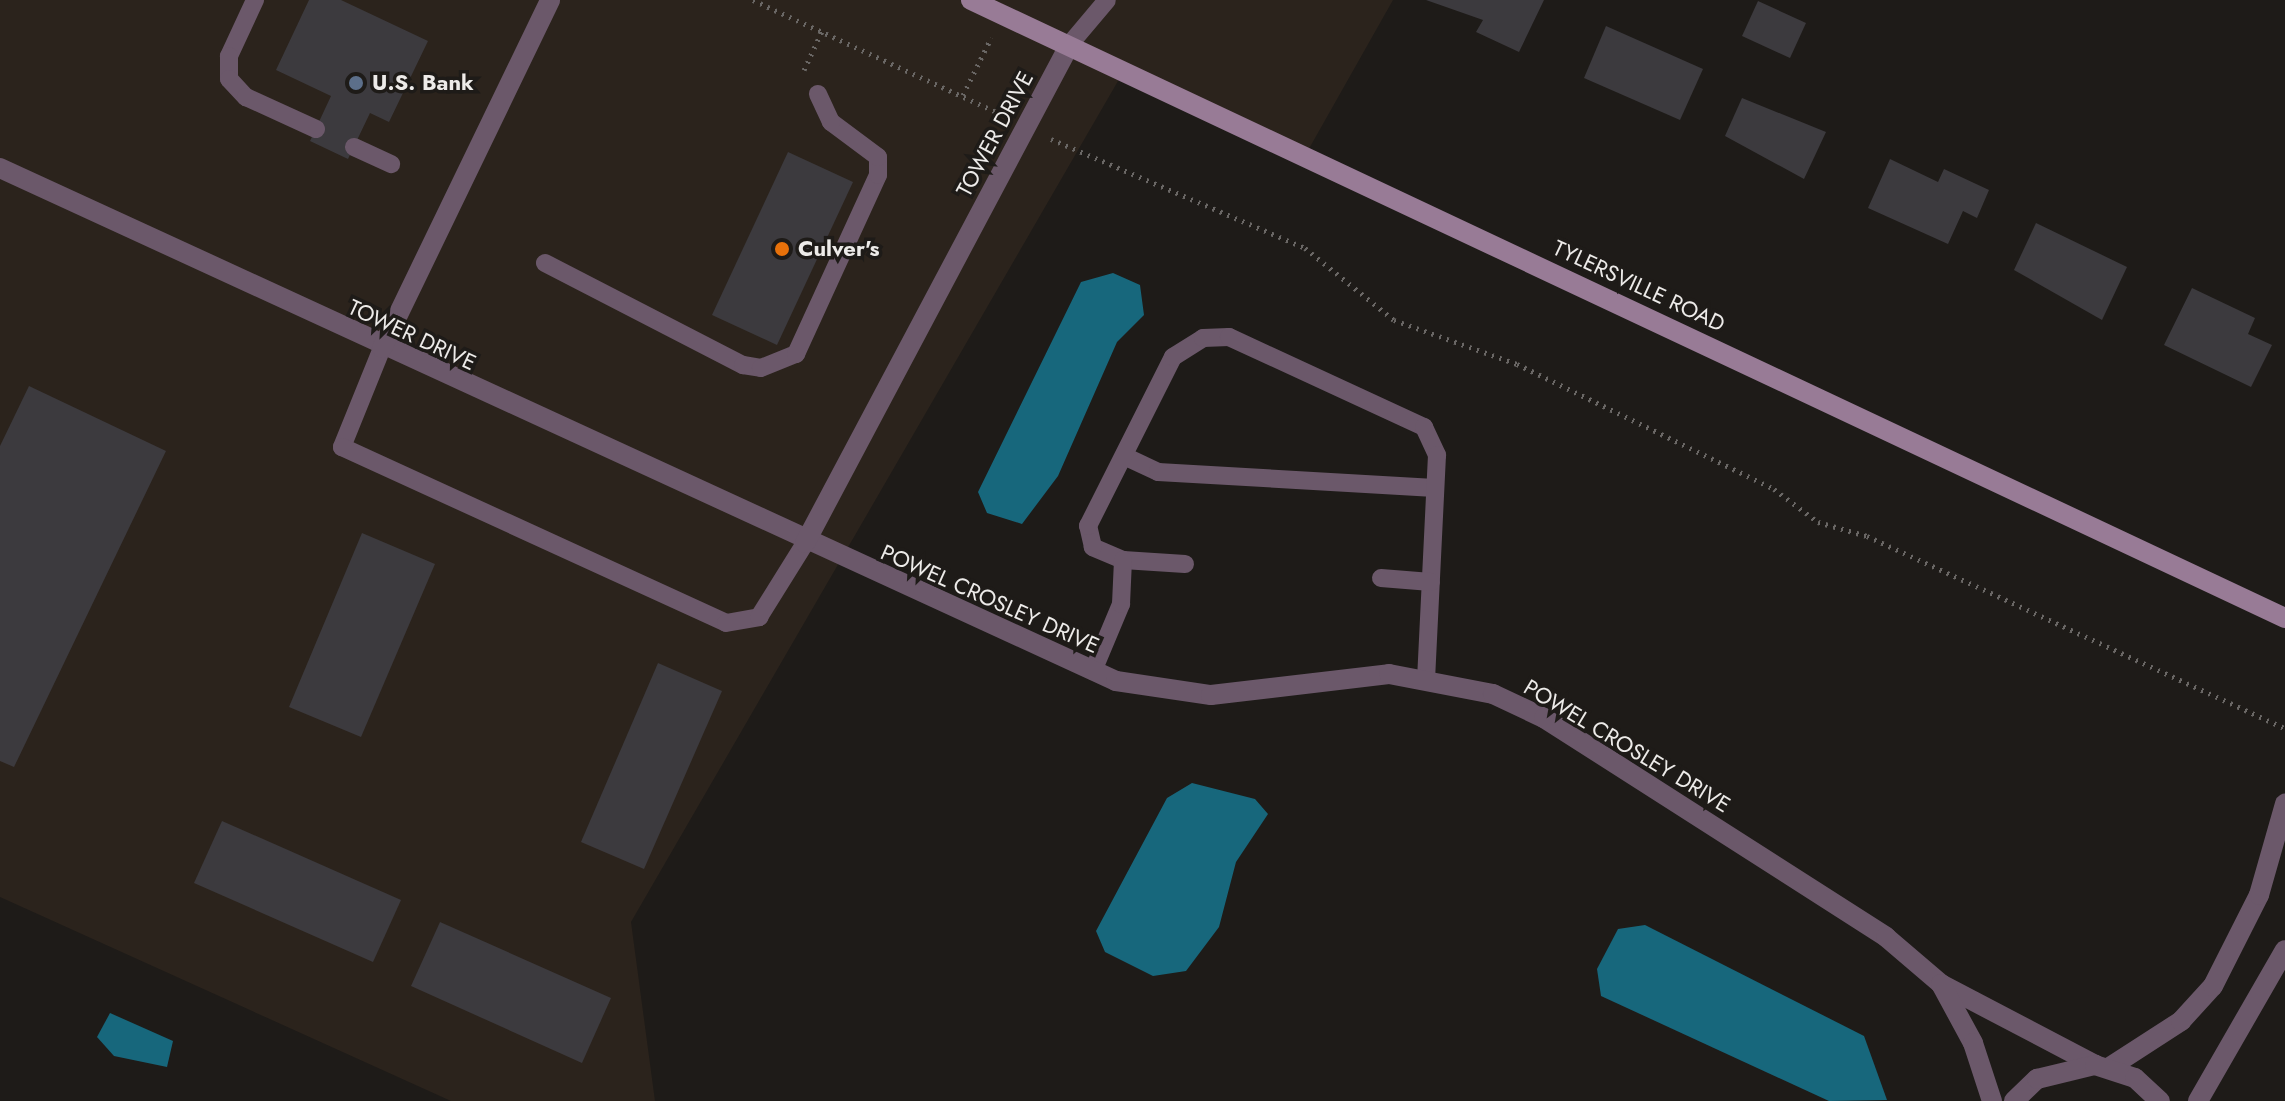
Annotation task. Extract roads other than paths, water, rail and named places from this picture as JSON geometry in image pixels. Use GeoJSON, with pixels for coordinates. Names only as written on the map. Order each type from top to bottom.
{"type":"FeatureCollection","features":[{"type":"Feature","properties":{"kind":"main road","name":"TYLERSVILLE ROAD"},"geometry":{"type":"LineString","coordinates":[[971,0],[2285,618]]}},
{"type":"Feature","properties":{"kind":"street"},"geometry":{"type":"LineString","coordinates":[[382,348],[550,0]]}},
{"type":"Feature","properties":{"kind":"street","name":"TOWER DRIVE"},"geometry":{"type":"LineString","coordinates":[[805,543],[1070,44]]}},
{"type":"Feature","properties":{"kind":"street","name":"TOWER DRIVE"},"geometry":{"type":"LineString","coordinates":[[0,168],[841,559]]}},
{"type":"Feature","properties":{"kind":"street","name":"POWEL CROSLEY DRIVE"},"geometry":{"type":"LineString","coordinates":[[841,559],[1093,671],[1211,695],[1332,676],[1426,678],[1493,694],[1544,718],[1886,937],[1941,984],[2102,1066],[2160,1101]]}},
{"type":"Feature","properties":{"kind":"street"},"geometry":{"type":"LineString","coordinates":[[2014,1101],[2037,1079],[2102,1066],[2181,1021],[2213,986],[2259,895],[2285,804]]}},
{"type":"Feature","properties":{"kind":"street"},"geometry":{"type":"LineString","coordinates":[[2198,1101],[2285,950]]}},
{"type":"Feature","properties":{"kind":"street","name":"POWEL CROSLEY DRIVE"},"geometry":{"type":"LineString","coordinates":[[1941,984],[1973,1043],[1992,1101]]}},
{"type":"Feature","properties":{"kind":"lane"},"geometry":{"type":"LineString","coordinates":[[255,0],[229,56],[229,79],[246,97],[316,129]]}},
{"type":"Feature","properties":{"kind":"lane"},"geometry":{"type":"LineString","coordinates":[[1070,44],[1107,0]]}},
{"type":"Feature","properties":{"kind":"lane"},"geometry":{"type":"LineString","coordinates":[[545,263],[743,365],[761,368],[796,354],[878,175],[878,157],[831,122],[818,94]]}},
{"type":"Feature","properties":{"kind":"lane"},"geometry":{"type":"LineString","coordinates":[[354,147],[391,164]]}},
{"type":"Feature","properties":{"kind":"lane"},"geometry":{"type":"LineString","coordinates":[[1185,564],[1123,560],[1093,547],[1088,526],[1173,357],[1203,338],[1229,337],[1424,427],[1437,455],[1426,678]]}},
{"type":"Feature","properties":{"kind":"lane"},"geometry":{"type":"LineString","coordinates":[[382,348],[342,447],[726,623],[759,617],[805,543]]}},
{"type":"Feature","properties":{"kind":"lane"},"geometry":{"type":"LineString","coordinates":[[1124,456],[1158,472],[1435,488]]}},
{"type":"Feature","properties":{"kind":"lane"},"geometry":{"type":"LineString","coordinates":[[1093,671],[1121,604],[1123,560]]}},
{"type":"Feature","properties":{"kind":"lane"},"geometry":{"type":"LineString","coordinates":[[1381,578],[1431,582]]}},
{"type":"Feature","properties":{"kind":"water"},"geometry":{"type":"Polygon","coordinates":[[[1113,273],[1140,285],[1144,315],[1117,342],[1058,476],[1022,524],[987,513],[978,492],[1081,282],[1113,273]]]}},
{"type":"Feature","properties":{"kind":"water"},"geometry":{"type":"Polygon","coordinates":[[[1192,783],[1255,799],[1268,814],[1236,862],[1219,927],[1186,971],[1153,976],[1105,952],[1096,931],[1167,798],[1192,783]]]}},
{"type":"Feature","properties":{"kind":"water"},"geometry":{"type":"Polygon","coordinates":[[[1645,925],[1864,1036],[1887,1100],[1829,1101],[1601,996],[1597,969],[1618,929],[1645,925]]]}},
{"type":"Feature","properties":{"kind":"water"},"geometry":{"type":"Polygon","coordinates":[[[110,1013],[173,1041],[167,1067],[114,1056],[97,1037],[110,1013]]]}},
{"type":"Feature","properties":{"kind":"place","name":"U.S. Bank"},"geometry":{"type":"Point","coordinates":[356,83]}},
{"type":"Feature","properties":{"kind":"place","name":"Culver's"},"geometry":{"type":"Point","coordinates":[782,249]}}]}
